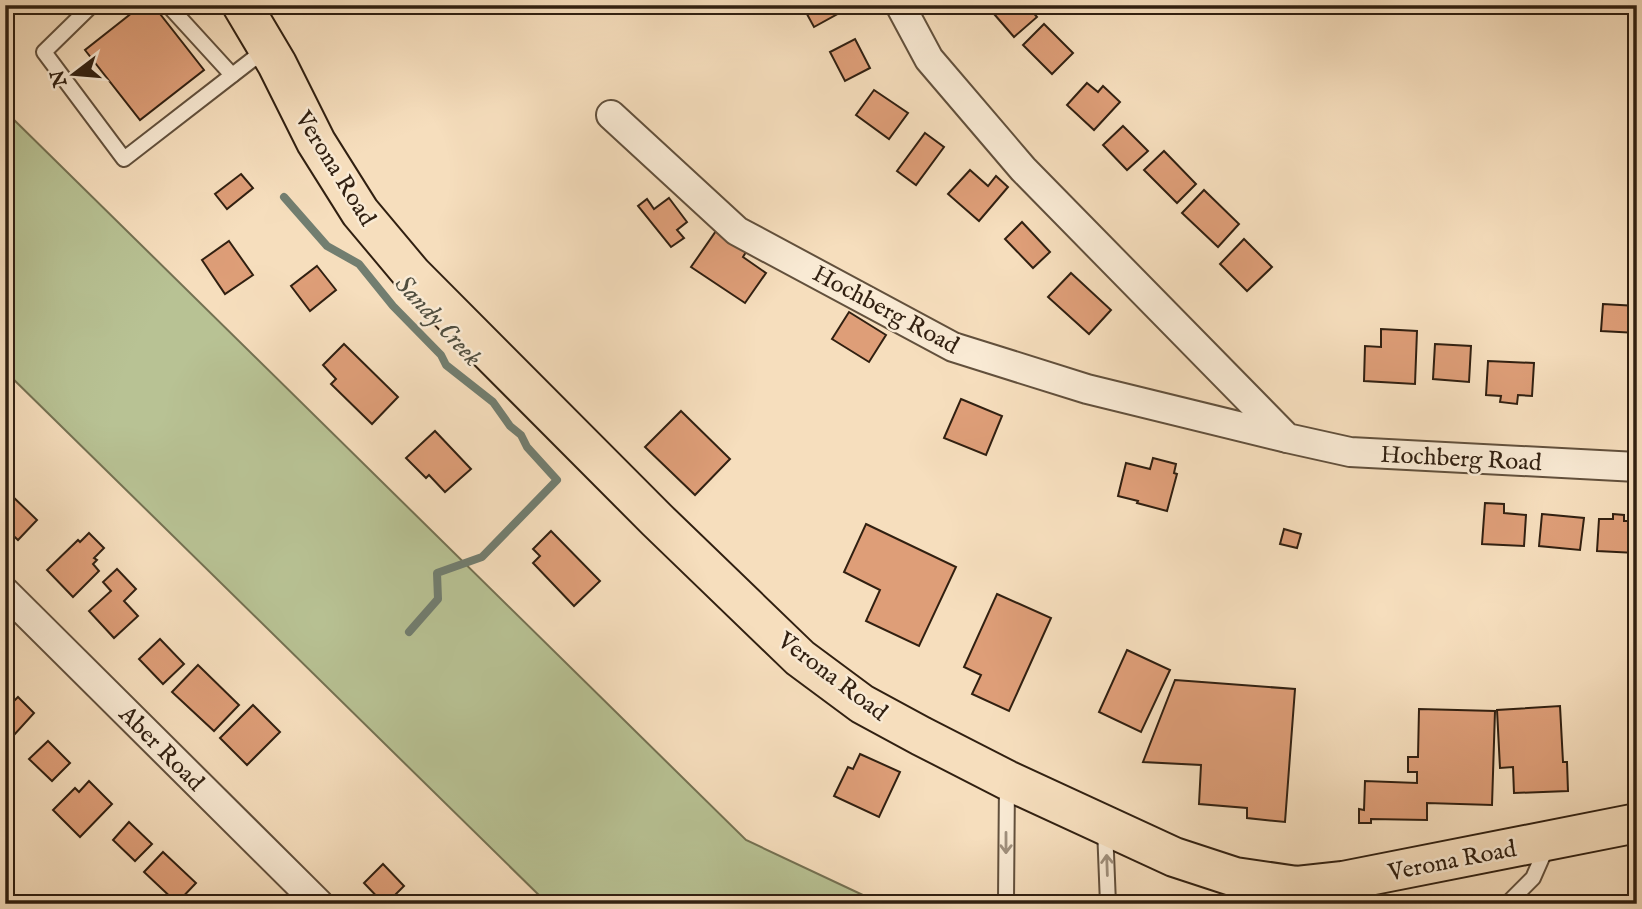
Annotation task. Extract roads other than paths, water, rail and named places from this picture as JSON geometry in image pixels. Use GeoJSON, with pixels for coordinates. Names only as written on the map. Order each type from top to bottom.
{"type":"FeatureCollection","features":[{"type":"Feature","properties":{"kind":"main road","name":"Verona Road"},"geometry":{"type":"LineString","coordinates":[[242,5],[316,142],[360,212],[412,274],[657,520],[800,658],[862,704],[1007,780],[1105,826],[1174,856],[1236,877],[1297,886],[1343,881],[1637,823]]}},
{"type":"Feature","properties":{"kind":"street"},"geometry":{"type":"LineString","coordinates":[[900,5],[929,59],[1023,169],[1287,438]]}},
{"type":"Feature","properties":{"kind":"street","name":"Hochberg Road"},"geometry":{"type":"LineString","coordinates":[[611,115],[737,231],[953,347],[1087,389],[1350,452],[1637,467]]}},
{"type":"Feature","properties":{"kind":"street","name":"Aber Road"},"geometry":{"type":"LineString","coordinates":[[5,592],[319,904]]}},
{"type":"Feature","properties":{"kind":"lane"},"geometry":{"type":"LineString","coordinates":[[92,5],[44,52],[124,159],[267,48]]}},
{"type":"Feature","properties":{"kind":"lane"},"geometry":{"type":"LineString","coordinates":[[168,5],[232,75]]}},
{"type":"Feature","properties":{"kind":"lane"},"geometry":{"type":"LineString","coordinates":[[1007,780],[1006,899],[1009,904]]}},
{"type":"Feature","properties":{"kind":"lane"},"geometry":{"type":"LineString","coordinates":[[1105,826],[1108,904]]}},
{"type":"Feature","properties":{"kind":"lane"},"geometry":{"type":"LineString","coordinates":[[1507,904],[1534,878],[1544,853],[1543,842]]}},
{"type":"Feature","properties":{"kind":"waterway","name":"Sandy Creek"},"geometry":{"type":"LineString","coordinates":[[284,197],[327,246],[359,264],[393,306],[441,355],[446,365],[493,402],[510,426],[521,435],[527,447],[557,480],[482,557],[437,573],[438,599],[409,632]]}}]}
